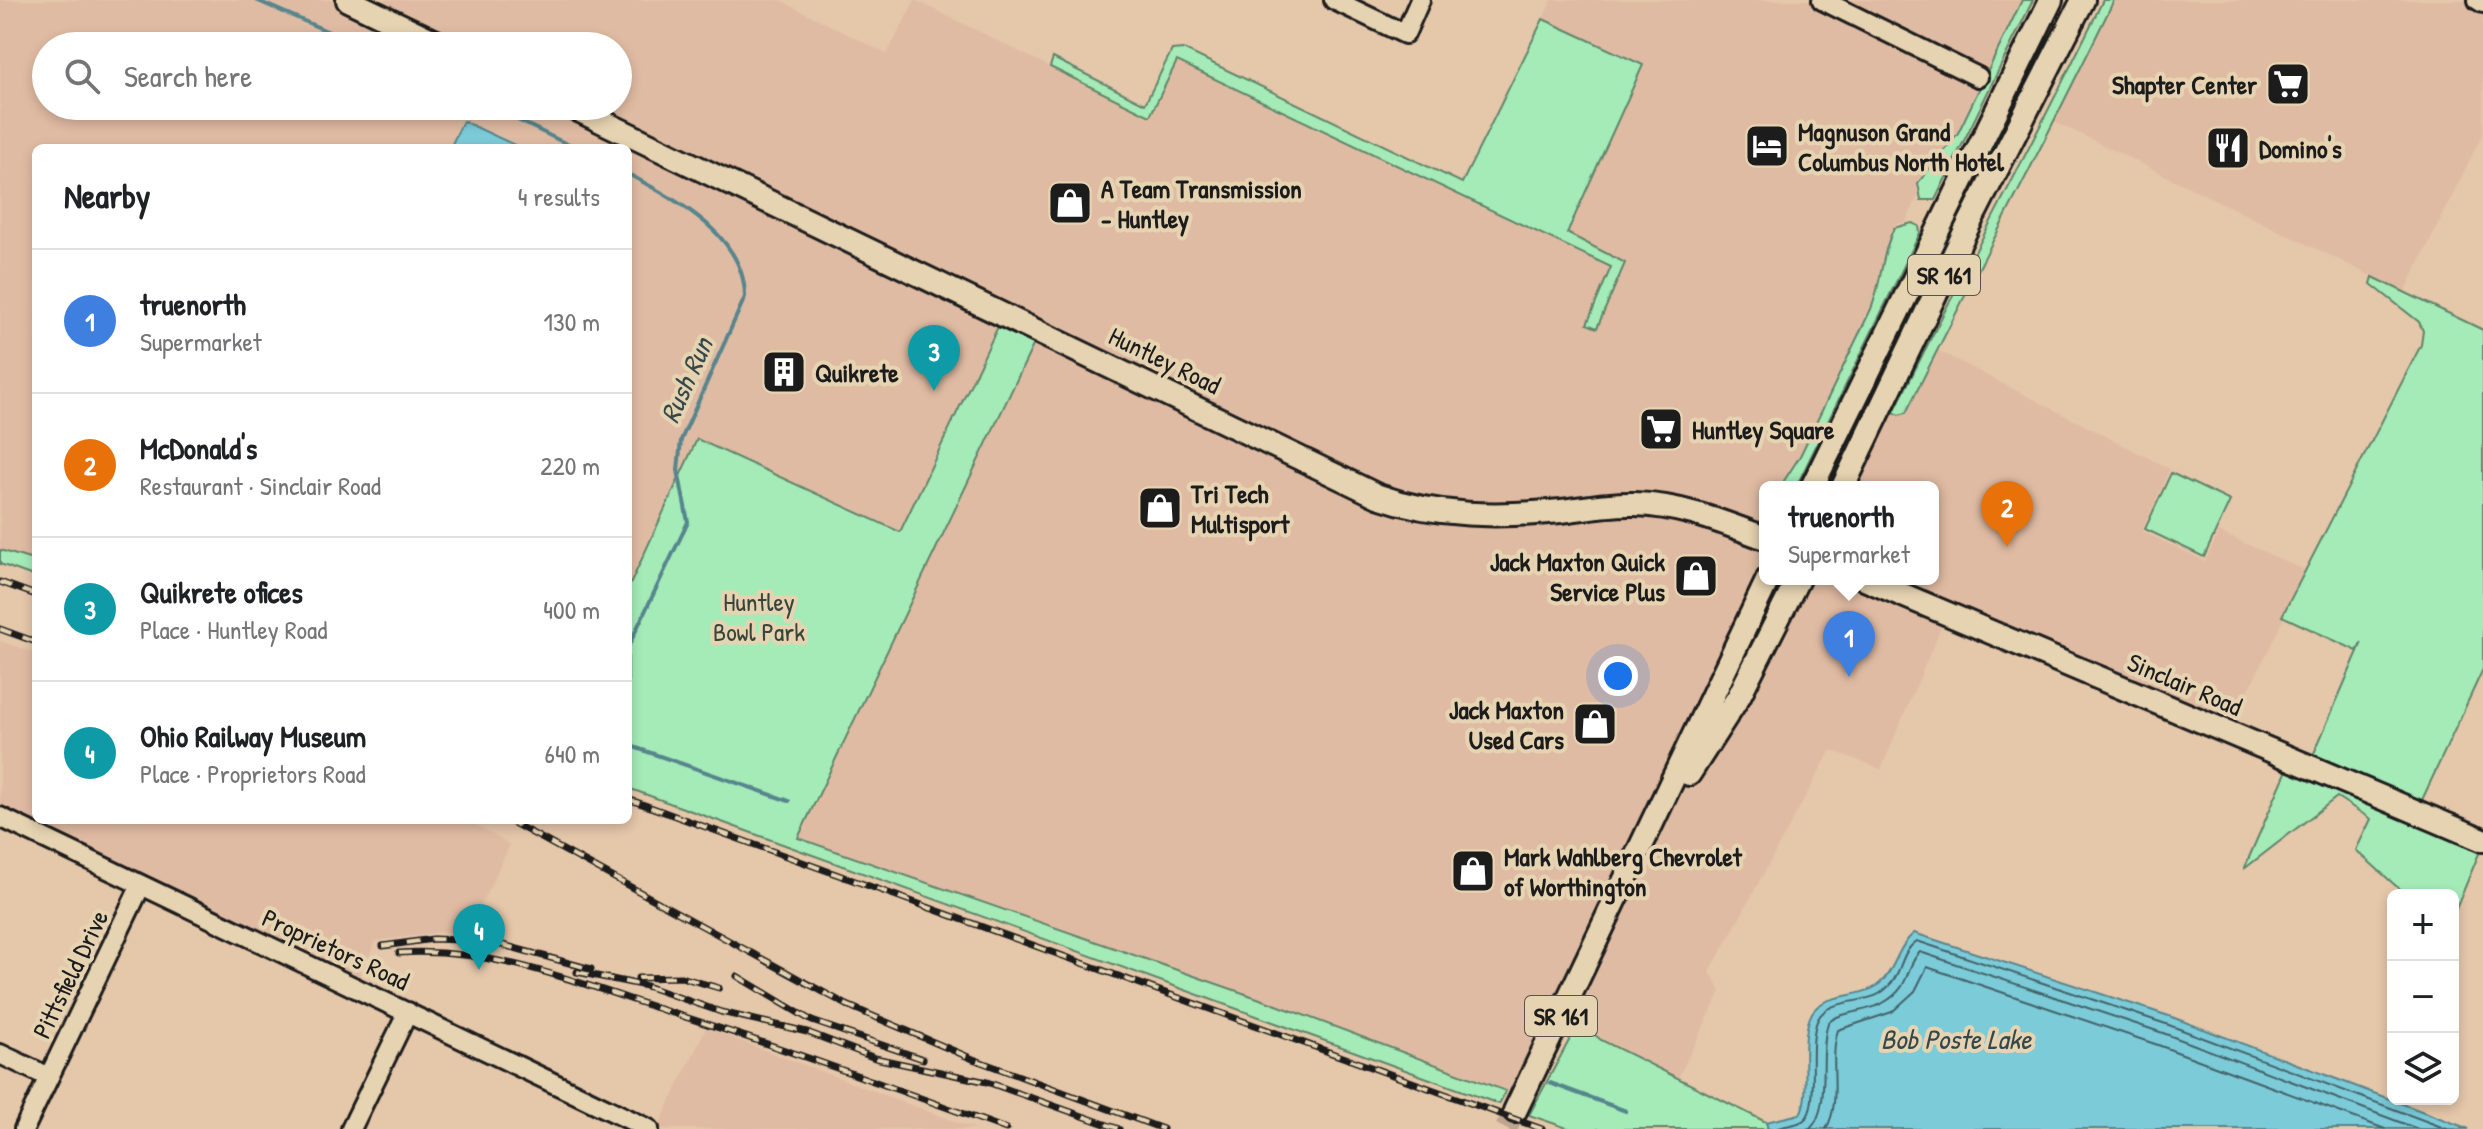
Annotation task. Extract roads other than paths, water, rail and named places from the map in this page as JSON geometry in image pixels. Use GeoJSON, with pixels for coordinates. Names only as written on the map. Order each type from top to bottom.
{"type":"FeatureCollection","features":[{"type":"Feature","properties":{"kind":"main road"},"geometry":{"type":"LineString","coordinates":[[348,0],[415,32]]}},
{"type":"Feature","properties":{"kind":"main road","name":"SR 161"},"geometry":{"type":"LineString","coordinates":[[1815,481],[2051,0]]}},
{"type":"Feature","properties":{"kind":"main road","name":"SR 161"},"geometry":{"type":"LineString","coordinates":[[1846,481],[1965,232],[2083,0]]}},
{"type":"Feature","properties":{"kind":"main road","name":"Huntley Road"},"geometry":{"type":"LineString","coordinates":[[599,120],[1378,496],[1424,510],[1473,515],[1520,515],[1608,504],[1660,505],[1703,514],[1759,536]]}},
{"type":"Feature","properties":{"kind":"main road","name":"SR 161"},"geometry":{"type":"LineString","coordinates":[[1515,1111],[1765,585]]}},
{"type":"Feature","properties":{"kind":"main road","name":"SR 161"},"geometry":{"type":"LineString","coordinates":[[1643,846],[1739,696],[1795,585]]}},
{"type":"Feature","properties":{"kind":"main road","name":"Sinclair Road"},"geometry":{"type":"LineString","coordinates":[[1879,585],[2483,840]]}},
{"type":"Feature","properties":{"kind":"street"},"geometry":{"type":"LineString","coordinates":[[1334,0],[1405,34],[1420,0]]}},
{"type":"Feature","properties":{"kind":"street"},"geometry":{"type":"LineString","coordinates":[[1822,0],[1978,77]]}},
{"type":"Feature","properties":{"kind":"street","name":"Proprietors Road"},"geometry":{"type":"LineString","coordinates":[[0,817],[649,1129]]}},
{"type":"Feature","properties":{"kind":"street","name":"Pittsfield Drive"},"geometry":{"type":"LineString","coordinates":[[24,1129],[141,885]]}},
{"type":"Feature","properties":{"kind":"street"},"geometry":{"type":"LineString","coordinates":[[351,1129],[408,1012]]}},
{"type":"Feature","properties":{"kind":"street"},"geometry":{"type":"LineString","coordinates":[[0,1054],[49,1077]]}},
{"type":"Feature","properties":{"kind":"water"},"geometry":{"type":"Polygon","coordinates":[[[463,121],[512,144],[452,144],[463,121]]]}},
{"type":"Feature","properties":{"kind":"water","name":"Bob Poste Lake"},"geometry":{"type":"Polygon","coordinates":[[[1914,933],[2169,1016],[2387,1098],[2387,1105],[2405,1105],[2469,1129],[1768,1129],[1766,1122],[1800,1114],[1805,1094],[1805,1041],[1815,1009],[1830,1000],[1875,987],[1887,975],[1914,933]]]}},
{"type":"Feature","properties":{"kind":"waterway","name":"Rush Run"},"geometry":{"type":"LineString","coordinates":[[256,0],[329,32]]}},
{"type":"Feature","properties":{"kind":"waterway","name":"Rush Run"},"geometry":{"type":"LineString","coordinates":[[518,120],[567,144]]}},
{"type":"Feature","properties":{"kind":"waterway","name":"Rush Run"},"geometry":{"type":"LineString","coordinates":[[632,176],[686,208],[721,238],[742,275],[745,297],[681,440],[678,470],[688,522],[632,639]]}},
{"type":"Feature","properties":{"kind":"waterway","name":"Rush Run"},"geometry":{"type":"LineString","coordinates":[[632,746],[789,801]]}},
{"type":"Feature","properties":{"kind":"waterway","name":"Rush Run"},"geometry":{"type":"LineString","coordinates":[[1550,1083],[1626,1111]]}},
{"type":"Feature","properties":{"kind":"tunnel"},"geometry":{"type":"LineString","coordinates":[[1506,1129],[1515,1111]]}},
{"type":"Feature","properties":{"kind":"railway"},"geometry":{"type":"LineString","coordinates":[[0,582],[32,594]]}},
{"type":"Feature","properties":{"kind":"railway"},"geometry":{"type":"LineString","coordinates":[[0,629],[32,641]]}},
{"type":"Feature","properties":{"kind":"railway"},"geometry":{"type":"LineString","coordinates":[[632,800],[1542,1129]]}},
{"type":"Feature","properties":{"kind":"railway"},"geometry":{"type":"LineString","coordinates":[[515,824],[847,1005],[973,1059],[1163,1129]]}},
{"type":"Feature","properties":{"kind":"railway"},"geometry":{"type":"LineString","coordinates":[[383,946],[433,939],[488,941],[591,969]]}},
{"type":"Feature","properties":{"kind":"railway"},"geometry":{"type":"LineString","coordinates":[[399,953],[468,956],[535,969],[794,1053],[1006,1129]]}},
{"type":"Feature","properties":{"kind":"railway"},"geometry":{"type":"LineString","coordinates":[[577,972],[646,986],[721,1012],[807,1032],[875,1058],[987,1082],[1119,1129]]}},
{"type":"Feature","properties":{"kind":"railway"},"geometry":{"type":"LineString","coordinates":[[737,976],[812,1021],[923,1059]]}},
{"type":"Feature","properties":{"kind":"railway"},"geometry":{"type":"LineString","coordinates":[[638,978],[681,977],[719,988]]}},
{"type":"Feature","properties":{"kind":"place","name":"Shapter Center"},"geometry":{"type":"Point","coordinates":[2288,84]}},
{"type":"Feature","properties":{"kind":"place","name":"Magnuson Grand Columbus North Hotel"},"geometry":{"type":"Point","coordinates":[1767,146]}},
{"type":"Feature","properties":{"kind":"place","name":"Domino's"},"geometry":{"type":"Point","coordinates":[2228,148]}},
{"type":"Feature","properties":{"kind":"place","name":"A Team Transmission - Huntley"},"geometry":{"type":"Point","coordinates":[1070,203]}},
{"type":"Feature","properties":{"kind":"place","name":"Quikrete"},"geometry":{"type":"Point","coordinates":[784,372]}},
{"type":"Feature","properties":{"kind":"place","name":"Quikrete ofices"},"geometry":{"type":"Point","coordinates":[934,391]}},
{"type":"Feature","properties":{"kind":"place","name":"Huntley Square"},"geometry":{"type":"Point","coordinates":[1661,429]}},
{"type":"Feature","properties":{"kind":"place","name":"Tri Tech Multisport"},"geometry":{"type":"Point","coordinates":[1160,508]}},
{"type":"Feature","properties":{"kind":"place","name":"McDonald's"},"geometry":{"type":"Point","coordinates":[2007,547]}},
{"type":"Feature","properties":{"kind":"place","name":"Jack Maxton Quick Service Plus"},"geometry":{"type":"Point","coordinates":[1696,576]}},
{"type":"Feature","properties":{"kind":"place","name":"truenorth"},"geometry":{"type":"Point","coordinates":[1849,677]}},
{"type":"Feature","properties":{"kind":"place","name":"Jack Maxton Used Cars"},"geometry":{"type":"Point","coordinates":[1595,724]}},
{"type":"Feature","properties":{"kind":"place","name":"Mark Wahlberg Chevrolet of Worthington"},"geometry":{"type":"Point","coordinates":[1473,871]}},
{"type":"Feature","properties":{"kind":"place","name":"Ohio Railway Museum"},"geometry":{"type":"Point","coordinates":[479,970]}},
{"type":"Feature","properties":{"kind":"park label","name":"Huntley Bowl Park"},"geometry":{"type":"Point","coordinates":[759,616]}}]}
